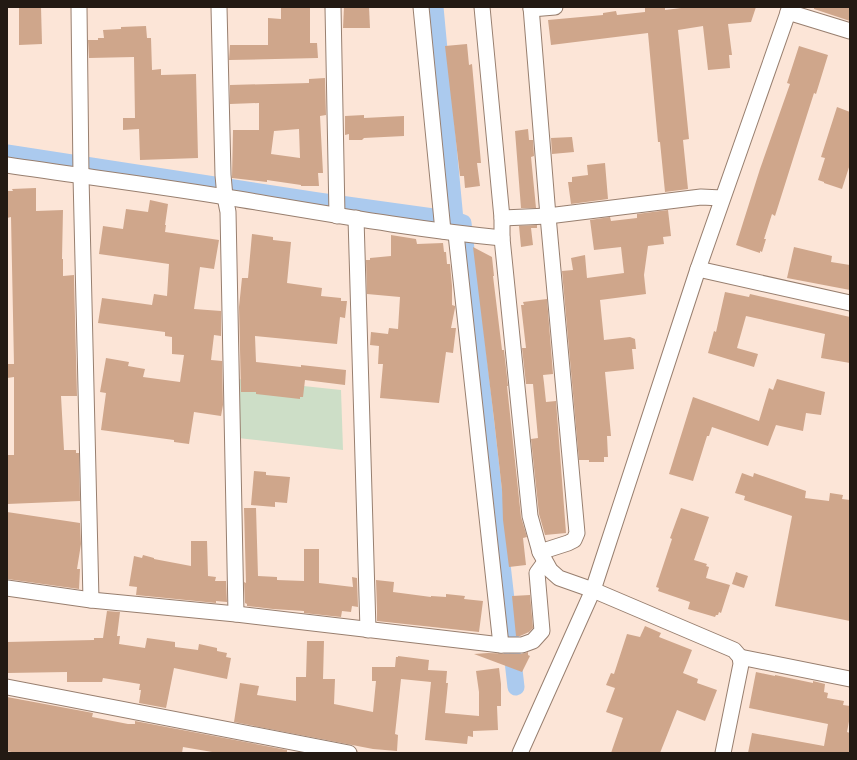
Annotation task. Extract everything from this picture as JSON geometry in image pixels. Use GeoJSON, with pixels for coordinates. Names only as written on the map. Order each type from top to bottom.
{"type":"FeatureCollection","features":[{"type":"Feature","properties":{"kind":"street"},"geometry":{"type":"LineString","coordinates":[[79,7],[80,176],[91,600]]}},
{"type":"Feature","properties":{"kind":"street"},"geometry":{"type":"LineString","coordinates":[[219,7],[223,176],[228,212],[236,614]]}},
{"type":"Feature","properties":{"kind":"street"},"geometry":{"type":"LineString","coordinates":[[333,7],[337,216]]}},
{"type":"Feature","properties":{"kind":"street"},"geometry":{"type":"LineString","coordinates":[[421,7],[501,645]]}},
{"type":"Feature","properties":{"kind":"street"},"geometry":{"type":"LineString","coordinates":[[482,7],[502,218],[502,238],[530,516],[542,557],[550,570],[559,578],[593,590],[734,650],[740,657],[741,664],[723,753]]}},
{"type":"Feature","properties":{"kind":"street"},"geometry":{"type":"LineString","coordinates":[[7,588],[91,600],[236,614],[501,645],[522,644],[533,641],[542,631],[537,573],[542,557],[574,540],[577,533],[548,216],[531,8],[554,7]]}},
{"type":"Feature","properties":{"kind":"street"},"geometry":{"type":"LineString","coordinates":[[520,753],[593,590],[698,269],[789,10],[850,30]]}},
{"type":"Feature","properties":{"kind":"street"},"geometry":{"type":"LineString","coordinates":[[7,165],[225,197],[337,216],[502,238]]}},
{"type":"Feature","properties":{"kind":"street"},"geometry":{"type":"LineString","coordinates":[[502,218],[548,216],[701,197],[722,198]]}},
{"type":"Feature","properties":{"kind":"street"},"geometry":{"type":"LineString","coordinates":[[356,218],[368,630]]}},
{"type":"Feature","properties":{"kind":"street"},"geometry":{"type":"LineString","coordinates":[[698,269],[850,303]]}},
{"type":"Feature","properties":{"kind":"street"},"geometry":{"type":"LineString","coordinates":[[740,657],[850,679]]}},
{"type":"Feature","properties":{"kind":"street"},"geometry":{"type":"LineString","coordinates":[[7,687],[309,749],[349,753]]}},
{"type":"Feature","properties":{"kind":"green space"},"geometry":{"type":"Polygon","coordinates":[[[229,378],[341,390],[343,450],[229,437],[229,378]]]}},
{"type":"Feature","properties":{"kind":"building"},"geometry":{"type":"Polygon","coordinates":[[[41,7],[42,44],[19,45],[19,8],[41,7]]]}},
{"type":"Feature","properties":{"kind":"building"},"geometry":{"type":"Polygon","coordinates":[[[281,7],[310,7],[310,43],[317,43],[318,58],[229,60],[230,45],[268,45],[268,18],[281,19],[281,7]]]}},
{"type":"Feature","properties":{"kind":"building"},"geometry":{"type":"Polygon","coordinates":[[[344,7],[369,7],[370,28],[343,28],[344,7]]]}},
{"type":"Feature","properties":{"kind":"building"},"geometry":{"type":"Polygon","coordinates":[[[645,7],[665,7],[665,10],[689,7],[756,7],[751,22],[728,24],[732,55],[729,55],[730,68],[708,70],[703,26],[678,30],[689,139],[683,140],[688,189],[665,192],[660,142],[658,142],[648,33],[551,45],[548,20],[603,15],[603,13],[616,11],[617,15],[645,12],[645,7]]]}},
{"type":"Feature","properties":{"kind":"building"},"geometry":{"type":"Polygon","coordinates":[[[814,7],[850,7],[850,21],[814,9],[814,7]]]}},
{"type":"Feature","properties":{"kind":"building"},"geometry":{"type":"Polygon","coordinates":[[[146,26],[147,38],[151,38],[152,70],[161,69],[161,75],[196,74],[198,158],[140,160],[139,129],[123,130],[123,118],[135,118],[134,57],[89,58],[88,40],[98,40],[98,38],[104,38],[103,30],[121,29],[121,27],[146,26]]]}},
{"type":"Feature","properties":{"kind":"building"},"geometry":{"type":"Polygon","coordinates":[[[467,44],[469,65],[472,64],[481,163],[477,163],[480,186],[465,188],[464,176],[460,176],[445,46],[467,44]]]}},
{"type":"Feature","properties":{"kind":"building"},"geometry":{"type":"Polygon","coordinates":[[[799,46],[828,55],[816,94],[814,93],[775,216],[772,214],[764,239],[766,239],[762,252],[760,251],[760,253],[736,245],[760,169],[790,84],[787,83],[799,46]]]}},
{"type":"Feature","properties":{"kind":"building"},"geometry":{"type":"Polygon","coordinates":[[[325,78],[326,115],[320,116],[323,173],[318,173],[319,186],[301,186],[267,180],[267,182],[232,178],[233,130],[259,130],[259,103],[230,104],[230,85],[309,83],[309,79],[325,78]],[[299,129],[274,131],[271,154],[300,158],[299,129]]]}},
{"type":"Feature","properties":{"kind":"building"},"geometry":{"type":"Polygon","coordinates":[[[837,107],[850,112],[850,164],[842,189],[818,180],[825,158],[821,157],[837,107]]]}},
{"type":"Feature","properties":{"kind":"building"},"geometry":{"type":"Polygon","coordinates":[[[364,115],[364,118],[404,116],[404,136],[349,140],[349,134],[345,135],[345,116],[364,115]]]}},
{"type":"Feature","properties":{"kind":"building"},"geometry":{"type":"Polygon","coordinates":[[[528,129],[529,140],[533,140],[534,156],[531,157],[536,208],[521,208],[515,131],[528,129]]]}},
{"type":"Feature","properties":{"kind":"building"},"geometry":{"type":"Polygon","coordinates":[[[572,137],[574,152],[552,154],[551,138],[572,137]]]}},
{"type":"Feature","properties":{"kind":"building"},"geometry":{"type":"Polygon","coordinates":[[[605,163],[608,199],[571,204],[568,182],[572,182],[572,177],[588,175],[587,165],[605,163]]]}},
{"type":"Feature","properties":{"kind":"building"},"geometry":{"type":"Polygon","coordinates":[[[36,188],[36,211],[63,210],[63,276],[74,275],[77,396],[61,396],[64,450],[76,450],[76,453],[79,453],[80,501],[7,504],[7,455],[14,455],[14,377],[7,378],[7,364],[14,364],[11,217],[7,218],[7,191],[13,191],[12,189],[36,188]]]}},
{"type":"Feature","properties":{"kind":"building"},"geometry":{"type":"Polygon","coordinates":[[[150,200],[168,204],[165,232],[219,240],[214,269],[200,267],[194,309],[221,311],[221,336],[214,335],[211,360],[222,361],[223,405],[221,416],[194,412],[189,444],[174,442],[174,440],[101,430],[106,393],[100,392],[106,358],[129,362],[128,366],[145,369],[143,377],[180,382],[184,355],[172,354],[172,337],[165,336],[165,332],[98,323],[102,298],[152,305],[154,294],[167,296],[169,264],[99,254],[103,226],[123,229],[126,209],[148,212],[150,200]]]}},
{"type":"Feature","properties":{"kind":"building"},"geometry":{"type":"Polygon","coordinates":[[[668,210],[671,236],[663,237],[664,244],[648,246],[644,275],[646,294],[600,300],[604,340],[630,337],[635,339],[636,349],[632,349],[634,369],[605,372],[611,436],[607,436],[608,457],[604,457],[604,462],[579,460],[562,271],[573,270],[571,258],[585,255],[587,278],[624,273],[621,247],[594,250],[590,220],[610,217],[611,221],[637,218],[637,214],[668,210]]]}},
{"type":"Feature","properties":{"kind":"building"},"geometry":{"type":"Polygon","coordinates":[[[537,225],[537,228],[531,228],[533,245],[521,247],[519,226],[537,225]]]}},
{"type":"Feature","properties":{"kind":"building"},"geometry":{"type":"Polygon","coordinates":[[[252,234],[273,237],[273,240],[291,242],[287,283],[322,288],[321,296],[341,298],[341,301],[347,301],[345,318],[340,317],[337,344],[255,336],[256,362],[346,370],[345,385],[305,380],[303,397],[300,397],[300,399],[256,394],[256,392],[241,392],[239,307],[242,278],[248,278],[252,234]]]}},
{"type":"Feature","properties":{"kind":"building"},"geometry":{"type":"Polygon","coordinates":[[[391,235],[416,239],[417,244],[443,243],[444,252],[446,252],[447,264],[450,264],[452,305],[455,306],[451,328],[456,328],[453,353],[446,352],[439,403],[380,398],[383,364],[378,364],[379,346],[370,345],[371,332],[388,334],[389,328],[398,329],[400,297],[367,294],[366,260],[370,260],[370,258],[391,256],[391,235]]]}},
{"type":"Feature","properties":{"kind":"building"},"geometry":{"type":"Polygon","coordinates":[[[473,247],[492,257],[502,350],[504,350],[521,517],[527,537],[523,538],[526,565],[509,567],[503,520],[502,490],[473,247]]]}},
{"type":"Feature","properties":{"kind":"building"},"geometry":{"type":"Polygon","coordinates":[[[794,247],[832,256],[831,262],[850,265],[850,290],[787,278],[794,247]]]}},
{"type":"Feature","properties":{"kind":"building"},"geometry":{"type":"Polygon","coordinates":[[[725,292],[749,297],[750,294],[850,317],[850,363],[821,358],[825,334],[746,316],[737,348],[758,354],[754,367],[708,353],[714,331],[716,332],[725,292]]]}},
{"type":"Feature","properties":{"kind":"building"},"geometry":{"type":"Polygon","coordinates":[[[547,299],[553,374],[543,375],[546,402],[556,401],[566,533],[545,535],[539,514],[531,439],[538,438],[533,384],[526,384],[522,348],[526,348],[521,305],[524,305],[523,302],[547,299]]]}},
{"type":"Feature","properties":{"kind":"building"},"geometry":{"type":"Polygon","coordinates":[[[777,379],[825,392],[821,415],[806,413],[803,431],[776,425],[768,446],[712,427],[709,436],[707,436],[693,481],[669,474],[693,397],[759,421],[769,388],[773,390],[777,379]]]}},
{"type":"Feature","properties":{"kind":"building"},"geometry":{"type":"Polygon","coordinates":[[[254,471],[266,472],[266,475],[290,477],[287,503],[275,502],[275,507],[251,505],[254,471]]]}},
{"type":"Feature","properties":{"kind":"building"},"geometry":{"type":"Polygon","coordinates":[[[742,473],[753,477],[754,473],[806,491],[805,498],[829,501],[830,493],[843,495],[842,499],[850,500],[850,621],[775,606],[792,516],[744,500],[745,496],[735,493],[742,473]]]}},
{"type":"Feature","properties":{"kind":"building"},"geometry":{"type":"Polygon","coordinates":[[[244,508],[256,508],[258,576],[277,577],[277,580],[304,581],[304,549],[319,549],[319,583],[353,587],[352,577],[357,578],[358,607],[352,606],[351,612],[342,611],[341,617],[304,613],[304,611],[247,606],[245,603],[244,582],[246,583],[244,508]]]}},
{"type":"Feature","properties":{"kind":"building"},"geometry":{"type":"Polygon","coordinates":[[[681,508],[709,517],[694,560],[707,564],[706,566],[709,567],[706,578],[730,585],[721,613],[719,612],[715,617],[688,609],[690,602],[658,591],[659,588],[656,587],[672,539],[670,538],[681,508]]]}},
{"type":"Feature","properties":{"kind":"building"},"geometry":{"type":"Polygon","coordinates":[[[7,512],[80,523],[81,544],[77,569],[80,569],[79,589],[7,579],[7,512]]]}},
{"type":"Feature","properties":{"kind":"building"},"geometry":{"type":"Polygon","coordinates":[[[191,541],[207,541],[208,576],[216,577],[215,581],[226,581],[227,602],[216,601],[216,603],[136,595],[137,587],[129,586],[134,556],[142,558],[143,555],[154,559],[191,566],[191,541]]]}},
{"type":"Feature","properties":{"kind":"building"},"geometry":{"type":"Polygon","coordinates":[[[736,572],[748,576],[744,588],[732,584],[736,572]]]}},
{"type":"Feature","properties":{"kind":"building"},"geometry":{"type":"Polygon","coordinates":[[[376,580],[394,582],[393,592],[431,597],[446,597],[446,594],[465,596],[464,599],[483,601],[479,632],[377,621],[376,580]]]}},
{"type":"Feature","properties":{"kind":"building"},"geometry":{"type":"Polygon","coordinates":[[[530,595],[533,628],[529,632],[516,636],[512,596],[530,595]]]}},
{"type":"Feature","properties":{"kind":"building"},"geometry":{"type":"Polygon","coordinates":[[[107,611],[120,612],[117,636],[120,636],[119,644],[145,648],[147,638],[175,642],[175,647],[198,650],[199,644],[217,648],[217,651],[227,653],[226,657],[231,658],[227,679],[174,668],[166,708],[139,703],[141,690],[139,690],[140,684],[103,678],[102,682],[67,682],[67,672],[7,673],[7,642],[94,640],[94,638],[103,638],[107,611]]]}},
{"type":"Feature","properties":{"kind":"building"},"geometry":{"type":"Polygon","coordinates":[[[645,626],[661,633],[659,637],[692,650],[683,673],[698,679],[697,683],[717,690],[705,721],[677,710],[660,753],[611,753],[623,718],[606,712],[615,688],[606,685],[611,673],[614,674],[627,634],[640,637],[645,626]]]}},
{"type":"Feature","properties":{"kind":"building"},"geometry":{"type":"Polygon","coordinates":[[[307,641],[324,641],[323,679],[335,679],[334,704],[373,712],[376,681],[372,681],[372,667],[395,667],[396,657],[398,656],[429,660],[428,670],[447,671],[446,683],[448,683],[445,713],[479,716],[479,692],[476,671],[499,668],[501,706],[497,706],[498,730],[473,731],[473,737],[468,736],[467,744],[425,740],[431,682],[401,679],[395,734],[398,735],[397,751],[373,749],[234,722],[240,683],[259,686],[257,695],[296,701],[296,677],[306,677],[307,641]]]}},
{"type":"Feature","properties":{"kind":"building"},"geometry":{"type":"Polygon","coordinates":[[[528,652],[528,655],[530,656],[522,672],[474,654],[522,654],[528,652]]]}},
{"type":"Feature","properties":{"kind":"building"},"geometry":{"type":"Polygon","coordinates":[[[756,672],[825,684],[824,692],[828,693],[827,698],[844,701],[843,705],[850,706],[847,732],[850,733],[850,753],[748,753],[752,733],[824,746],[828,724],[749,708],[756,672]]]}},
{"type":"Feature","properties":{"kind":"building"},"geometry":{"type":"Polygon","coordinates":[[[7,697],[93,713],[92,717],[128,724],[135,724],[135,721],[287,750],[287,753],[218,753],[183,747],[182,753],[16,753],[7,751],[7,697]]]}},
{"type":"Feature","properties":{"kind":"waterway"},"geometry":{"type":"LineString","coordinates":[[435,7],[455,220],[463,223],[516,687]]}},
{"type":"Feature","properties":{"kind":"waterway"},"geometry":{"type":"LineString","coordinates":[[7,153],[318,201],[455,220]]}}]}
